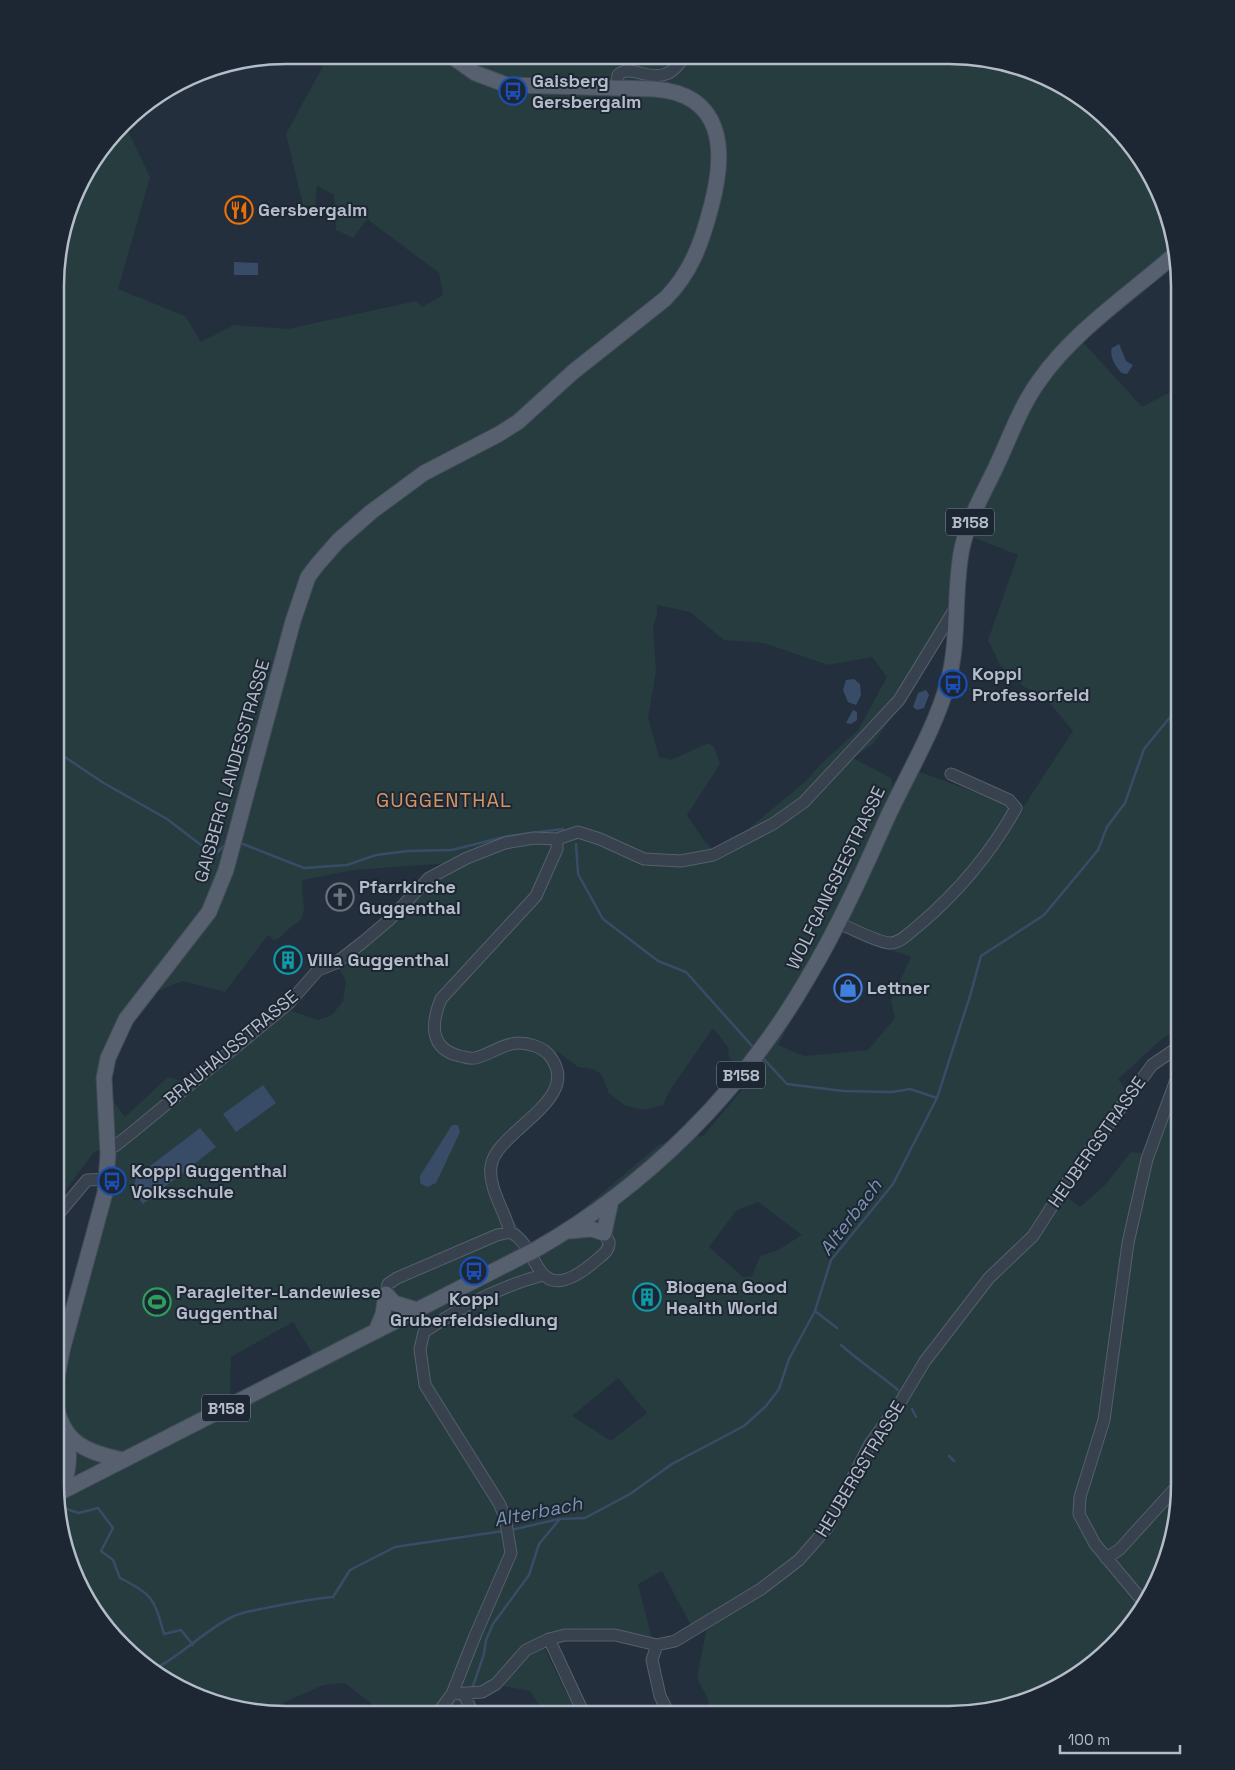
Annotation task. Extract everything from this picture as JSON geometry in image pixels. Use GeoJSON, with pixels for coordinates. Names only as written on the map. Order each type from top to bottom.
{"type":"FeatureCollection","features":[{"type":"Feature","properties":{"kind":"main road"},"geometry":{"type":"LineString","coordinates":[[462,64],[481,76],[513,86],[616,88]]}},
{"type":"Feature","properties":{"kind":"main road","name":"GAISBERG LANDESSTRASSE"},"geometry":{"type":"LineString","coordinates":[[64,1351],[107,1179],[104,1078],[108,1058],[126,1019],[209,912],[222,883],[293,621],[308,577],[338,541],[371,512],[424,473],[518,422],[573,372],[640,320],[674,290],[693,261],[716,191],[720,156],[711,122],[700,107],[689,97],[667,90],[616,88]]}},
{"type":"Feature","properties":{"kind":"main road","name":"WOLFGANGSEESTRASSE"},"geometry":{"type":"LineString","coordinates":[[64,1490],[535,1250],[611,1201],[693,1129],[744,1070],[780,1023],[807,980],[838,923],[939,708],[952,663],[959,571],[966,532],[1034,389],[1054,361],[1073,342],[1169,259]]}},
{"type":"Feature","properties":{"kind":"main road"},"geometry":{"type":"LineString","coordinates":[[567,1231],[591,1228],[604,1233],[611,1201]]}},
{"type":"Feature","properties":{"kind":"main road"},"geometry":{"type":"LineString","coordinates":[[386,1294],[394,1303],[417,1310]]}},
{"type":"Feature","properties":{"kind":"main road"},"geometry":{"type":"LineString","coordinates":[[376,1331],[383,1314],[386,1294]]}},
{"type":"Feature","properties":{"kind":"main road"},"geometry":{"type":"LineString","coordinates":[[64,1429],[67,1436],[69,1463],[67,1479],[64,1484]]}},
{"type":"Feature","properties":{"kind":"main road"},"geometry":{"type":"LineString","coordinates":[[67,1436],[88,1450],[124,1460]]}},
{"type":"Feature","properties":{"kind":"street"},"geometry":{"type":"LineString","coordinates":[[616,88],[618,75],[624,70],[645,76],[662,75],[674,69],[678,64]]}},
{"type":"Feature","properties":{"kind":"street","name":"BRAUHAUSSTRASSE"},"geometry":{"type":"LineString","coordinates":[[107,1146],[115,1146],[289,1003],[318,970],[336,963],[363,942],[389,920],[429,878],[467,858],[505,843],[534,838],[557,839],[578,832],[600,839],[644,858],[681,861],[713,854],[773,824],[804,802],[900,700],[957,606]]}},
{"type":"Feature","properties":{"kind":"street"},"geometry":{"type":"LineString","coordinates":[[838,923],[889,943],[900,941],[940,907],[974,870],[1004,830],[1016,808],[1009,800],[951,774]]}},
{"type":"Feature","properties":{"kind":"street"},"geometry":{"type":"LineString","coordinates":[[543,1275],[522,1243],[510,1232],[506,1214],[491,1179],[491,1164],[497,1153],[512,1136],[548,1102],[555,1092],[555,1068],[550,1056],[541,1048],[517,1043],[473,1059],[449,1053],[435,1038],[433,1018],[441,999],[536,896],[557,849],[557,839]]}},
{"type":"Feature","properties":{"kind":"street","name":"HEUBERGSTRASSE"},"geometry":{"type":"LineString","coordinates":[[458,1694],[482,1692],[496,1684],[526,1650],[549,1639],[565,1635],[615,1636],[657,1645],[675,1641],[761,1589],[799,1560],[827,1528],[870,1444],[901,1402],[925,1361],[989,1278],[1033,1236],[1072,1175],[1152,1064],[1171,1052]]}},
{"type":"Feature","properties":{"kind":"street","name":"HEUBERGSTRASSE"},"geometry":{"type":"LineString","coordinates":[[1140,1598],[1096,1544],[1079,1514],[1080,1497],[1104,1420],[1128,1243],[1147,1159],[1171,1093]]}},
{"type":"Feature","properties":{"kind":"street"},"geometry":{"type":"LineString","coordinates":[[64,1208],[88,1180],[107,1179]]}},
{"type":"Feature","properties":{"kind":"street"},"geometry":{"type":"LineString","coordinates":[[386,1294],[388,1284],[397,1278],[497,1235],[510,1232]]}},
{"type":"Feature","properties":{"kind":"street"},"geometry":{"type":"LineString","coordinates":[[445,1706],[458,1694],[474,1636],[511,1553],[505,1517],[499,1503],[425,1385],[420,1349],[424,1332],[451,1313],[520,1282],[543,1275],[562,1279],[582,1272],[610,1247],[604,1233]]}},
{"type":"Feature","properties":{"kind":"street"},"geometry":{"type":"LineString","coordinates":[[1106,1558],[1119,1550],[1171,1494]]}},
{"type":"Feature","properties":{"kind":"street"},"geometry":{"type":"LineString","coordinates":[[549,1639],[580,1706]]}},
{"type":"Feature","properties":{"kind":"street"},"geometry":{"type":"LineString","coordinates":[[657,1645],[652,1660],[660,1696],[664,1706]]}},
{"type":"Feature","properties":{"kind":"street"},"geometry":{"type":"LineString","coordinates":[[458,1694],[467,1706]]}},
{"type":"Feature","properties":{"kind":"green space"},"geometry":{"type":"Polygon","coordinates":[[[324,64],[964,64],[979,66],[1007,71],[1035,81],[1073,101],[1096,119],[1116,139],[1142,175],[1164,228],[1171,269],[1081,340],[1142,407],[1171,392],[1171,1034],[1163,1038],[1118,1079],[1127,1092],[1058,1190],[1080,1207],[1105,1185],[1131,1152],[1147,1154],[1171,1113],[1171,1499],[1164,1542],[1154,1570],[1134,1608],[1116,1631],[1096,1651],[1060,1677],[1007,1699],[964,1706],[709,1706],[708,1699],[697,1678],[707,1627],[693,1629],[662,1571],[638,1584],[652,1639],[610,1631],[579,1629],[564,1629],[550,1632],[539,1638],[573,1706],[540,1706],[530,1691],[503,1686],[492,1680],[463,1699],[466,1706],[374,1706],[345,1683],[323,1685],[276,1706],[271,1706],[228,1699],[174,1677],[139,1651],[119,1631],[93,1595],[71,1542],[64,1499],[64,1338],[100,1189],[103,1149],[94,1152],[64,1192],[64,271],[68,242],[81,200],[93,174],[110,150],[128,130],[150,177],[118,289],[185,316],[201,342],[234,325],[288,329],[416,301],[422,307],[443,295],[439,273],[367,219],[353,238],[336,230],[334,195],[317,185],[315,206],[303,205],[286,134],[324,64]],[[956,532],[946,625],[915,687],[912,686],[874,743],[853,758],[891,778],[893,791],[920,772],[1022,809],[1073,731],[1048,701],[1023,686],[1000,665],[988,640],[1018,555],[956,532]],[[657,605],[657,615],[653,626],[656,671],[648,718],[659,757],[671,760],[708,743],[714,747],[720,764],[687,815],[703,839],[716,853],[739,841],[748,829],[806,781],[821,764],[859,729],[887,677],[872,657],[828,665],[764,643],[724,640],[690,612],[657,605]],[[452,863],[353,870],[303,880],[304,910],[300,920],[277,939],[274,940],[268,935],[225,992],[183,981],[140,998],[99,1081],[125,1117],[168,1077],[181,1081],[185,1089],[286,1009],[318,1020],[332,1015],[343,1001],[346,982],[338,965],[452,863]],[[840,932],[778,1045],[804,1056],[868,1050],[895,1018],[891,1000],[911,957],[840,932]],[[713,1028],[670,1090],[663,1105],[643,1110],[624,1105],[609,1093],[601,1074],[593,1069],[578,1067],[557,1051],[562,1081],[535,1121],[501,1155],[495,1179],[514,1221],[529,1243],[571,1219],[659,1145],[672,1140],[703,1136],[749,1081],[729,1057],[728,1047],[713,1028]],[[758,1202],[736,1211],[709,1247],[743,1277],[752,1276],[760,1256],[778,1250],[802,1235],[758,1202]],[[293,1322],[231,1357],[230,1394],[267,1394],[313,1370],[311,1351],[293,1322]],[[618,1378],[572,1416],[611,1441],[647,1413],[618,1378]]]}},
{"type":"Feature","properties":{"kind":"water"},"geometry":{"type":"Polygon","coordinates":[[[234,262],[258,263],[258,275],[234,275],[234,262]]]}},
{"type":"Feature","properties":{"kind":"water"},"geometry":{"type":"Polygon","coordinates":[[[1119,344],[1126,361],[1133,365],[1127,374],[1120,371],[1112,358],[1112,348],[1119,344]]]}},
{"type":"Feature","properties":{"kind":"water"},"geometry":{"type":"Polygon","coordinates":[[[854,679],[860,684],[861,695],[856,705],[848,702],[843,690],[846,680],[854,679]]]}},
{"type":"Feature","properties":{"kind":"water"},"geometry":{"type":"Polygon","coordinates":[[[926,690],[929,695],[924,708],[917,710],[913,707],[918,693],[926,690]]]}},
{"type":"Feature","properties":{"kind":"water"},"geometry":{"type":"Polygon","coordinates":[[[853,710],[857,712],[857,720],[851,724],[846,723],[853,710]]]}},
{"type":"Feature","properties":{"kind":"water"},"geometry":{"type":"Polygon","coordinates":[[[263,1085],[276,1103],[236,1132],[223,1114],[263,1085]]]}},
{"type":"Feature","properties":{"kind":"water"},"geometry":{"type":"Polygon","coordinates":[[[452,1125],[458,1125],[460,1132],[436,1183],[427,1187],[420,1183],[420,1176],[452,1125]]]}},
{"type":"Feature","properties":{"kind":"water"},"geometry":{"type":"Polygon","coordinates":[[[200,1128],[216,1147],[143,1204],[135,1191],[134,1184],[137,1176],[200,1128]]]}},
{"type":"Feature","properties":{"kind":"waterway","name":"Alterbach"},"geometry":{"type":"LineString","coordinates":[[511,1530],[559,1519],[585,1518],[630,1494],[672,1464],[744,1426],[766,1406],[779,1389],[789,1359],[815,1311],[831,1260],[893,1184],[937,1098],[981,956],[1044,915],[1098,850],[1107,827],[1125,803],[1144,749],[1171,716]]}},
{"type":"Feature","properties":{"kind":"waterway"},"geometry":{"type":"LineString","coordinates":[[64,756],[102,782],[167,819],[214,855],[224,846]]}},
{"type":"Feature","properties":{"kind":"waterway"},"geometry":{"type":"LineString","coordinates":[[243,844],[304,868],[347,865],[376,855],[408,851],[452,850],[508,836],[563,829]]}},
{"type":"Feature","properties":{"kind":"waterway"},"geometry":{"type":"LineString","coordinates":[[576,844],[578,874],[603,919],[658,961],[686,972],[753,1047]]}},
{"type":"Feature","properties":{"kind":"waterway"},"geometry":{"type":"LineString","coordinates":[[763,1058],[787,1084],[843,1091],[892,1092],[910,1089],[937,1098]]}},
{"type":"Feature","properties":{"kind":"waterway"},"geometry":{"type":"LineString","coordinates":[[815,1311],[837,1328]]}},
{"type":"Feature","properties":{"kind":"waterway"},"geometry":{"type":"LineString","coordinates":[[841,1345],[898,1390]]}},
{"type":"Feature","properties":{"kind":"waterway"},"geometry":{"type":"LineString","coordinates":[[912,1409],[916,1417]]}},
{"type":"Feature","properties":{"kind":"waterway"},"geometry":{"type":"LineString","coordinates":[[949,1456],[954,1461]]}},
{"type":"Feature","properties":{"kind":"waterway"},"geometry":{"type":"LineString","coordinates":[[66,1509],[79,1513],[98,1508],[113,1528],[101,1551],[113,1560],[120,1578],[140,1589],[151,1599],[158,1613],[164,1634],[181,1630],[193,1645]]}},
{"type":"Feature","properties":{"kind":"waterway"},"geometry":{"type":"LineString","coordinates":[[472,1689],[484,1654],[486,1640],[493,1624],[529,1575],[539,1544],[559,1520]]}},
{"type":"Feature","properties":{"kind":"waterway","name":"Alterbach"},"geometry":{"type":"LineString","coordinates":[[159,1667],[213,1628],[237,1615],[297,1602],[333,1597],[350,1570],[395,1547],[503,1531]]}},
{"type":"Feature","properties":{"kind":"place","name":"Gaisberg Gersbergalm"},"geometry":{"type":"Point","coordinates":[513,91]}},
{"type":"Feature","properties":{"kind":"place","name":"Gersbergalm"},"geometry":{"type":"Point","coordinates":[239,210]}},
{"type":"Feature","properties":{"kind":"place","name":"Koppl Professorfeld"},"geometry":{"type":"Point","coordinates":[953,684]}},
{"type":"Feature","properties":{"kind":"place","name":"Pfarrkirche Guggenthal"},"geometry":{"type":"Point","coordinates":[340,897]}},
{"type":"Feature","properties":{"kind":"place","name":"Villa Guggenthal"},"geometry":{"type":"Point","coordinates":[288,960]}},
{"type":"Feature","properties":{"kind":"place","name":"Lettner"},"geometry":{"type":"Point","coordinates":[848,988]}},
{"type":"Feature","properties":{"kind":"place","name":"Koppl Guggenthal Volksschule"},"geometry":{"type":"Point","coordinates":[112,1181]}},
{"type":"Feature","properties":{"kind":"place","name":"Koppl Gruberfeldsiedlung"},"geometry":{"type":"Point","coordinates":[474,1271]}},
{"type":"Feature","properties":{"kind":"place","name":"Biogena Good Health World"},"geometry":{"type":"Point","coordinates":[647,1297]}},
{"type":"Feature","properties":{"kind":"place","name":"Paragleiter-Landewiese Guggenthal"},"geometry":{"type":"Point","coordinates":[157,1302]}},
{"type":"Feature","properties":{"kind":"district","name":"GUGGENTHAL"},"geometry":{"type":"Point","coordinates":[444,800]}}]}
